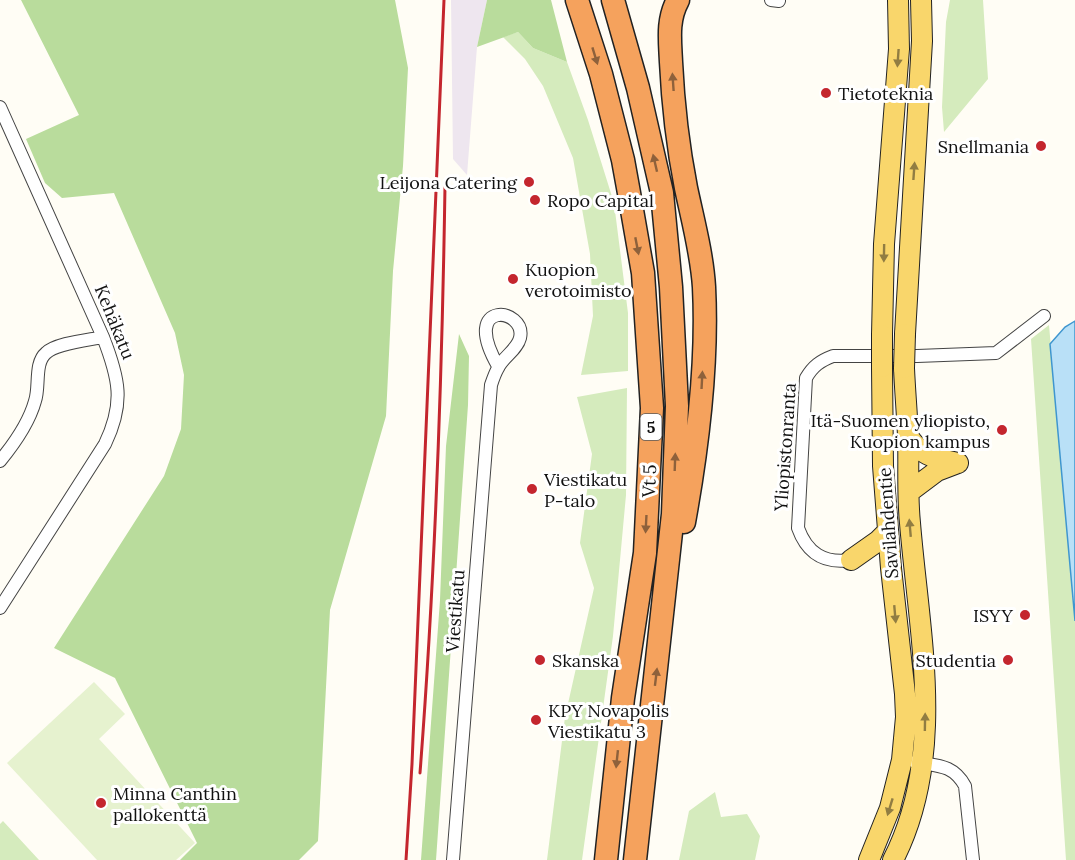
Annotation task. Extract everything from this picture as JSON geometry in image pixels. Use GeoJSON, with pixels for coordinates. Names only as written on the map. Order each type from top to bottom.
{"type":"FeatureCollection","features":[{"type":"Feature","properties":{"kind":"highway","name":"Vt 5"},"geometry":{"type":"LineString","coordinates":[[577,0],[623,160],[643,273],[652,408],[645,553],[623,698],[606,860]]}},
{"type":"Feature","properties":{"kind":"highway","name":"Vt 5"},"geometry":{"type":"LineString","coordinates":[[613,0],[638,88],[662,193],[671,287],[677,406],[673,514],[635,860]]}},
{"type":"Feature","properties":{"kind":"highway"},"geometry":{"type":"LineString","coordinates":[[664,602],[684,526],[692,482],[700,418],[703,348],[704,286],[697,234],[681,162],[672,82],[670,23],[678,0]]}},
{"type":"Feature","properties":{"kind":"main road","name":"Savilahdentie"},"geometry":{"type":"LineString","coordinates":[[869,860],[890,808],[902,759],[906,717],[891,568],[881,431],[884,244],[899,49],[898,0]]}},
{"type":"Feature","properties":{"kind":"main road","name":"Savilahdentie"},"geometry":{"type":"LineString","coordinates":[[893,860],[907,825],[922,764],[926,720],[910,522],[904,368],[922,41],[921,0]]}},
{"type":"Feature","properties":{"kind":"main road"},"geometry":{"type":"LineString","coordinates":[[908,436],[916,448],[924,453],[934,458],[958,462],[937,471],[909,492]]}},
{"type":"Feature","properties":{"kind":"main road"},"geometry":{"type":"LineString","coordinates":[[851,560],[878,542],[888,531]]}},
{"type":"Feature","properties":{"kind":"main road"},"geometry":{"type":"LineString","coordinates":[[851,560],[868,557],[880,559],[891,568]]}},
{"type":"Feature","properties":{"kind":"street","name":"Kehäkatu"},"geometry":{"type":"LineString","coordinates":[[0,106],[103,337],[115,367],[119,389],[116,416],[105,444],[0,608]]}},
{"type":"Feature","properties":{"kind":"street","name":"Yliopistonranta"},"geometry":{"type":"LineString","coordinates":[[851,560],[830,561],[813,552],[803,542],[798,528],[806,378],[812,368],[822,360],[833,356],[996,353],[1044,316]]}},
{"type":"Feature","properties":{"kind":"street"},"geometry":{"type":"LineString","coordinates":[[0,461],[21,432],[35,401],[43,355],[48,350],[59,346],[103,337]]}},
{"type":"Feature","properties":{"kind":"street","name":"Viestikatu"},"geometry":{"type":"LineString","coordinates":[[453,860],[491,385],[498,366]]}},
{"type":"Feature","properties":{"kind":"street"},"geometry":{"type":"LineString","coordinates":[[902,759],[942,766],[959,776],[965,786],[973,855]]}},
{"type":"Feature","properties":{"kind":"shaded area"},"geometry":{"type":"Polygon","coordinates":[[[451,0],[487,0],[477,47],[467,175],[453,159],[451,0]]]}},
{"type":"Feature","properties":{"kind":"green space"},"geometry":{"type":"Polygon","coordinates":[[[21,0],[395,0],[408,68],[403,166],[393,271],[386,416],[330,610],[318,841],[299,860],[180,860],[197,843],[115,678],[54,648],[164,476],[181,429],[184,375],[175,333],[114,193],[62,198],[45,183],[26,139],[79,115],[21,0]]]}},
{"type":"Feature","properties":{"kind":"green space"},"geometry":{"type":"Polygon","coordinates":[[[487,0],[551,0],[567,62],[533,48],[518,32],[477,47],[487,0]]]}},
{"type":"Feature","properties":{"kind":"green space"},"geometry":{"type":"Polygon","coordinates":[[[950,0],[983,0],[988,79],[944,132],[942,107],[946,22],[950,0]]]}},
{"type":"Feature","properties":{"kind":"green space"},"geometry":{"type":"Polygon","coordinates":[[[518,32],[533,48],[567,62],[588,120],[614,203],[628,313],[628,371],[581,375],[593,316],[590,254],[573,158],[543,86],[525,59],[503,37],[518,32]]]}},
{"type":"Feature","properties":{"kind":"green space"},"geometry":{"type":"Polygon","coordinates":[[[1049,325],[1075,621],[1075,860],[1066,860],[1031,339],[1049,325]]]}},
{"type":"Feature","properties":{"kind":"green space"},"geometry":{"type":"Polygon","coordinates":[[[459,334],[469,356],[468,405],[436,860],[421,860],[440,600],[446,446],[459,334]]]}},
{"type":"Feature","properties":{"kind":"green space"},"geometry":{"type":"Polygon","coordinates":[[[627,388],[626,495],[613,636],[582,860],[547,860],[565,717],[594,588],[580,543],[592,454],[577,397],[627,388]]]}},
{"type":"Feature","properties":{"kind":"green space","name":"Minna Canthin pallokenttä"},"geometry":{"type":"Polygon","coordinates":[[[94,682],[125,714],[99,739],[195,843],[176,860],[97,860],[7,763],[94,682]]]}},
{"type":"Feature","properties":{"kind":"green space"},"geometry":{"type":"Polygon","coordinates":[[[715,792],[721,817],[747,814],[760,836],[755,860],[679,860],[689,811],[715,792]]]}},
{"type":"Feature","properties":{"kind":"green space"},"geometry":{"type":"Polygon","coordinates":[[[3,821],[39,860],[0,860],[0,824],[3,821]]]}},
{"type":"Feature","properties":{"kind":"water"},"geometry":{"type":"Polygon","coordinates":[[[1075,321],[1075,621],[1050,344],[1065,327],[1075,321]]]}},
{"type":"Feature","properties":{"kind":"railway"},"geometry":{"type":"LineString","coordinates":[[406,860],[444,0]]}},
{"type":"Feature","properties":{"kind":"railway"},"geometry":{"type":"LineString","coordinates":[[420,773],[437,480],[445,186]]}},
{"type":"Feature","properties":{"kind":"place","name":"Tietoteknia"},"geometry":{"type":"Point","coordinates":[826,93]}},
{"type":"Feature","properties":{"kind":"place","name":"Snellmania"},"geometry":{"type":"Point","coordinates":[1041,146]}},
{"type":"Feature","properties":{"kind":"place","name":"Leijona Catering"},"geometry":{"type":"Point","coordinates":[529,182]}},
{"type":"Feature","properties":{"kind":"place","name":"Ropo Capital"},"geometry":{"type":"Point","coordinates":[535,200]}},
{"type":"Feature","properties":{"kind":"place","name":"Kuopion verotoimisto"},"geometry":{"type":"Point","coordinates":[513,279]}},
{"type":"Feature","properties":{"kind":"place","name":"Itä-Suomen yliopisto, Kuopion kampus"},"geometry":{"type":"Point","coordinates":[1002,430]}},
{"type":"Feature","properties":{"kind":"place","name":"Viestikatu P-talo"},"geometry":{"type":"Point","coordinates":[532,489]}},
{"type":"Feature","properties":{"kind":"place","name":"ISYY"},"geometry":{"type":"Point","coordinates":[1025,615]}},
{"type":"Feature","properties":{"kind":"place","name":"Skanska"},"geometry":{"type":"Point","coordinates":[540,660]}},
{"type":"Feature","properties":{"kind":"place","name":"Studentia"},"geometry":{"type":"Point","coordinates":[1008,660]}},
{"type":"Feature","properties":{"kind":"place","name":"KPY Novapolis Viestikatu 3"},"geometry":{"type":"Point","coordinates":[536,720]}},
{"type":"Feature","properties":{"kind":"place","name":"Minna Canthin pallokenttä"},"geometry":{"type":"Point","coordinates":[101,803]}}]}
